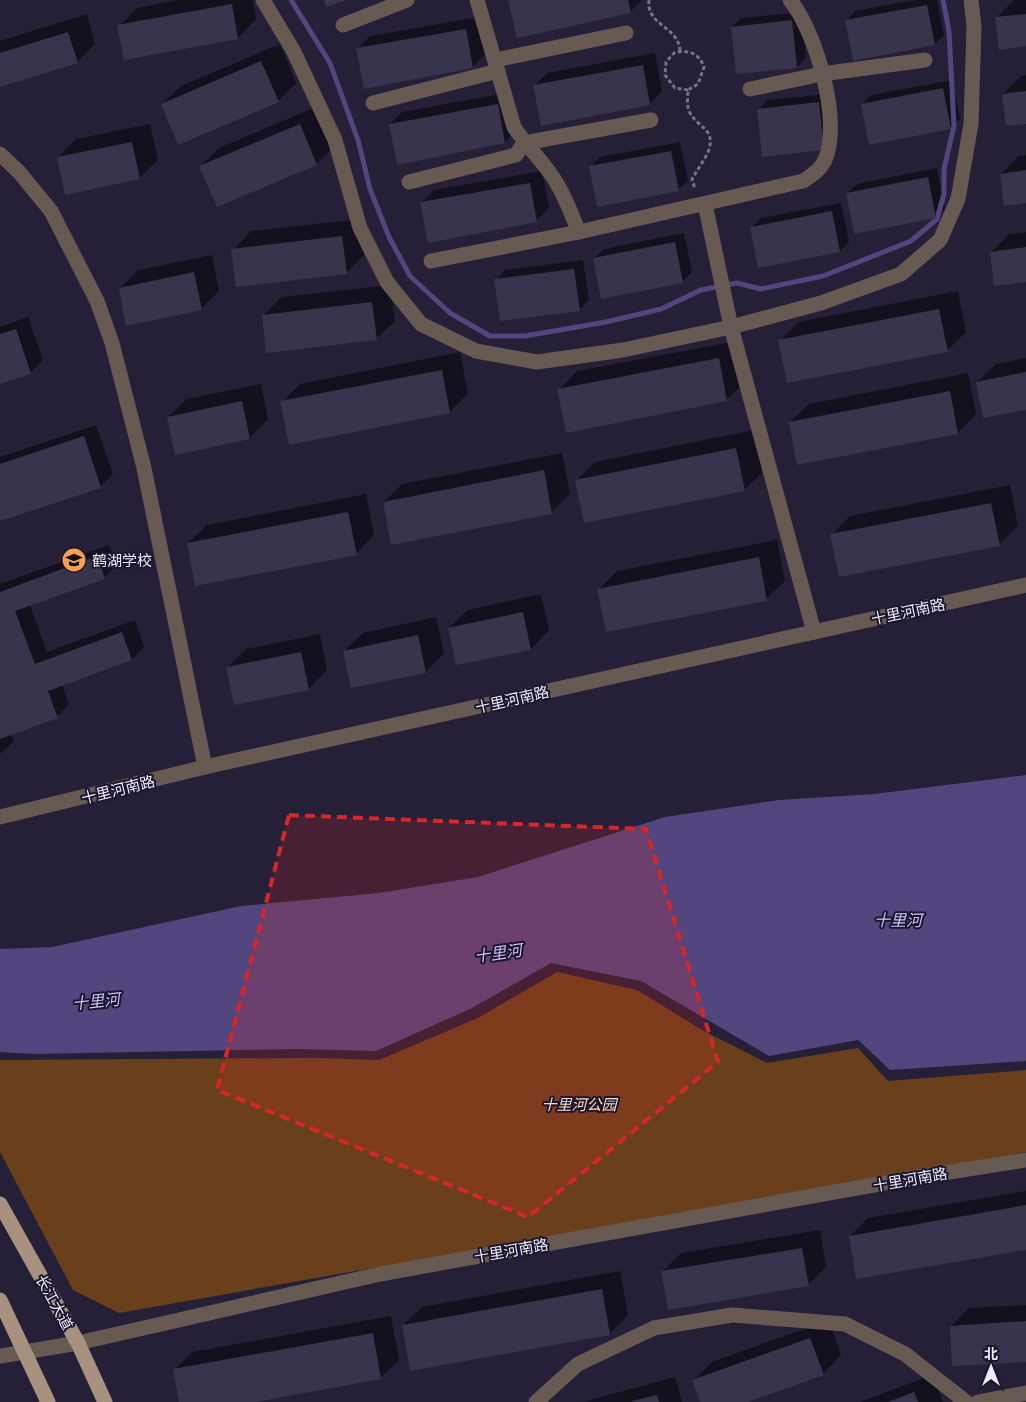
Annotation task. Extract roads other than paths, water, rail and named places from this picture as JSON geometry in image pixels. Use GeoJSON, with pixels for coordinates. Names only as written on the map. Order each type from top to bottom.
{"type":"FeatureCollection","features":[{"type":"Feature","properties":{"kind":"main road","name":"长江大道"},"geometry":{"type":"LineString","coordinates":[[0,1204],[78,1343],[105,1402]]}},
{"type":"Feature","properties":{"kind":"main road"},"geometry":{"type":"LineString","coordinates":[[0,1300],[48,1402]]}},
{"type":"Feature","properties":{"kind":"street"},"geometry":{"type":"LineString","coordinates":[[263,0],[294,52],[335,140],[360,228],[387,282],[421,324],[476,351],[537,362],[623,350],[731,327],[821,303],[902,274],[940,240],[958,199],[971,124],[974,26],[971,0]]}},
{"type":"Feature","properties":{"kind":"street"},"geometry":{"type":"LineString","coordinates":[[343,25],[407,0]]}},
{"type":"Feature","properties":{"kind":"street"},"geometry":{"type":"LineString","coordinates":[[477,0],[514,127],[524,143],[535,152],[557,183],[579,232]]}},
{"type":"Feature","properties":{"kind":"street"},"geometry":{"type":"LineString","coordinates":[[431,261],[579,232],[705,204],[803,181],[816,172],[824,161],[830,142],[831,124],[822,74],[810,37],[790,0]]}},
{"type":"Feature","properties":{"kind":"street"},"geometry":{"type":"LineString","coordinates":[[373,103],[496,65],[626,33]]}},
{"type":"Feature","properties":{"kind":"street"},"geometry":{"type":"LineString","coordinates":[[750,89],[822,74],[925,60]]}},
{"type":"Feature","properties":{"kind":"street"},"geometry":{"type":"LineString","coordinates":[[409,182],[516,154],[524,143],[651,120]]}},
{"type":"Feature","properties":{"kind":"street"},"geometry":{"type":"LineString","coordinates":[[0,154],[19,172],[51,211],[97,301],[112,342],[144,468],[206,767]]}},
{"type":"Feature","properties":{"kind":"street"},"geometry":{"type":"LineString","coordinates":[[705,204],[731,327],[814,632]]}},
{"type":"Feature","properties":{"kind":"street","name":"十里河南路"},"geometry":{"type":"LineString","coordinates":[[0,817],[206,767],[1026,585]]}},
{"type":"Feature","properties":{"kind":"street","name":"十里河南路"},"geometry":{"type":"LineString","coordinates":[[0,1356],[78,1343],[380,1274],[918,1177],[1026,1160]]}},
{"type":"Feature","properties":{"kind":"street"},"geometry":{"type":"LineString","coordinates":[[536,1402],[578,1364],[654,1328],[732,1315],[845,1324],[905,1354],[966,1402]]}},
{"type":"Feature","properties":{"kind":"street"},"geometry":{"type":"LineString","coordinates":[[978,1402],[1026,1393]]}},
{"type":"Feature","properties":{"kind":"water","name":"十里河"},"geometry":{"type":"Polygon","coordinates":[[[1026,775],[1026,1061],[890,1070],[858,1040],[769,1056],[641,981],[551,963],[472,1008],[376,1051],[298,1049],[33,1054],[0,1052],[0,949],[52,947],[241,906],[379,893],[478,877],[665,817],[779,800],[874,794],[1026,775]]]}},
{"type":"Feature","properties":{"kind":"waterway"},"geometry":{"type":"LineString","coordinates":[[291,0],[330,63],[358,140],[370,189],[389,237],[410,276],[450,313],[490,336],[525,336],[606,322],[661,309],[701,290],[737,283],[761,289],[823,276],[911,241],[937,219],[944,194],[944,169],[954,126],[949,31],[943,0]]}},
{"type":"Feature","properties":{"kind":"place","name":"鹤湖学校"},"geometry":{"type":"Point","coordinates":[74,560]}},
{"type":"Feature","properties":{"kind":"park label","name":"十里河公园"},"geometry":{"type":"Point","coordinates":[579,1104]}}]}
